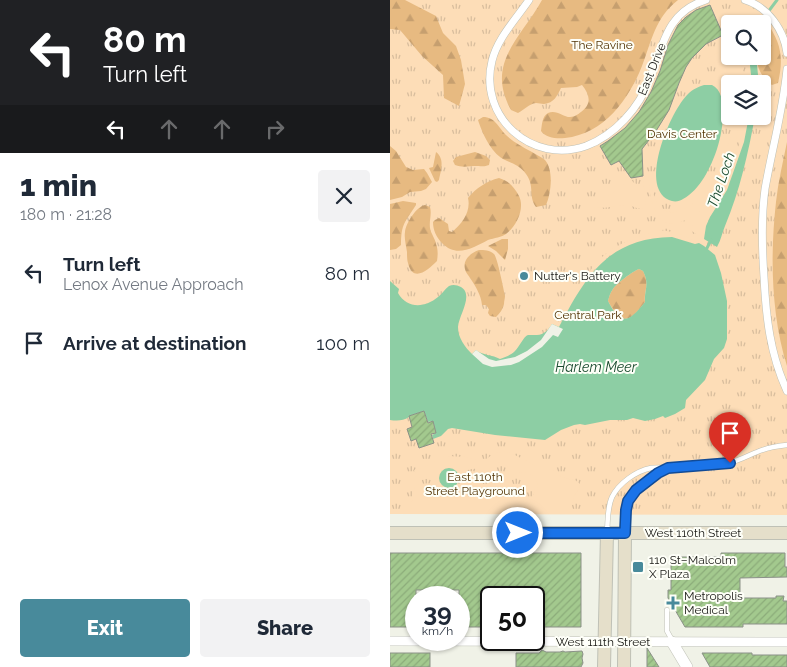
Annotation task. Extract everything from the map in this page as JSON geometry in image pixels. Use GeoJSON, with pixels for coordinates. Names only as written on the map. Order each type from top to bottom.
{"type":"FeatureCollection","features":[{"type":"Feature","properties":{"kind":"main road","name":"West 110th Street"},"geometry":{"type":"LineString","coordinates":[[390,533],[787,533]]}},
{"type":"Feature","properties":{"kind":"main road"},"geometry":{"type":"LineString","coordinates":[[604,667],[607,533]]}},
{"type":"Feature","properties":{"kind":"main road"},"geometry":{"type":"LineString","coordinates":[[624,667],[625,533]]}},
{"type":"Feature","properties":{"kind":"street","name":"East Drive"},"geometry":{"type":"LineString","coordinates":[[528,0],[494,53],[490,74],[492,96],[499,114],[513,132],[534,144],[559,150],[577,148],[596,142],[611,132],[626,118],[649,82],[666,34],[674,21],[689,7],[706,0]]}},
{"type":"Feature","properties":{"kind":"street"},"geometry":{"type":"LineString","coordinates":[[745,0],[769,16],[780,30],[787,53]]}},
{"type":"Feature","properties":{"kind":"street"},"geometry":{"type":"LineString","coordinates":[[787,69],[765,190],[762,222],[764,299],[768,328],[773,354],[787,392]]}},
{"type":"Feature","properties":{"kind":"street","name":"West 111th Street"},"geometry":{"type":"LineString","coordinates":[[390,641],[787,642]]}},
{"type":"Feature","properties":{"kind":"street"},"geometry":{"type":"LineString","coordinates":[[672,642],[687,667]]}},
{"type":"Feature","properties":{"kind":"lane"},"geometry":{"type":"LineString","coordinates":[[607,533],[610,504],[614,493],[632,476],[650,468],[721,464],[740,460],[764,449],[787,445]]}},
{"type":"Feature","properties":{"kind":"lane"},"geometry":{"type":"LineString","coordinates":[[625,533],[628,501],[649,479],[668,468]]}},
{"type":"Feature","properties":{"kind":"lane"},"geometry":{"type":"LineString","coordinates":[[667,610],[667,631],[672,642]]}},
{"type":"Feature","properties":{"kind":"green space","name":"Central Park"},"geometry":{"type":"Polygon","coordinates":[[[390,0],[787,0],[787,515],[390,514],[390,0]]]}},
{"type":"Feature","properties":{"kind":"green space"},"geometry":{"type":"Polygon","coordinates":[[[390,0],[405,0],[436,16],[443,33],[456,46],[461,60],[465,84],[459,106],[444,98],[443,75],[422,56],[400,30],[390,29],[390,0]]]}},
{"type":"Feature","properties":{"kind":"green space","name":"The Ravine"},"geometry":{"type":"Polygon","coordinates":[[[542,0],[678,0],[659,22],[637,78],[622,102],[603,122],[592,130],[579,135],[555,138],[549,137],[541,131],[543,118],[548,113],[554,112],[572,117],[585,109],[589,99],[582,85],[561,88],[553,101],[544,104],[533,104],[518,113],[511,110],[504,93],[502,78],[509,52],[542,0]]]}},
{"type":"Feature","properties":{"kind":"green space"},"geometry":{"type":"Polygon","coordinates":[[[771,29],[778,43],[781,58],[778,83],[772,85],[771,75],[763,75],[758,65],[771,65],[771,29]]]}},
{"type":"Feature","properties":{"kind":"green space"},"geometry":{"type":"Polygon","coordinates":[[[720,52],[721,63],[714,62],[700,65],[713,55],[720,52]]]}},
{"type":"Feature","properties":{"kind":"green space"},"geometry":{"type":"Polygon","coordinates":[[[725,65],[742,65],[743,75],[733,75],[725,65]]]}},
{"type":"Feature","properties":{"kind":"green space"},"geometry":{"type":"Polygon","coordinates":[[[483,117],[491,119],[512,140],[545,160],[548,164],[551,182],[546,205],[536,207],[532,199],[529,178],[526,174],[499,156],[491,147],[478,120],[483,117]]]}},
{"type":"Feature","properties":{"kind":"green space"},"geometry":{"type":"Polygon","coordinates":[[[733,125],[738,125],[734,149],[726,170],[710,198],[704,193],[724,156],[733,125]]]}},
{"type":"Feature","properties":{"kind":"green space"},"geometry":{"type":"Polygon","coordinates":[[[744,125],[747,125],[744,142],[727,190],[710,217],[704,239],[690,230],[690,228],[702,218],[719,196],[731,170],[744,125]]]}},
{"type":"Feature","properties":{"kind":"green space"},"geometry":{"type":"Polygon","coordinates":[[[787,142],[787,366],[775,306],[773,243],[777,195],[787,142]]]}},
{"type":"Feature","properties":{"kind":"green space"},"geometry":{"type":"Polygon","coordinates":[[[390,146],[396,151],[406,167],[413,170],[424,169],[432,182],[426,189],[410,192],[402,197],[390,200],[390,146]]]}},
{"type":"Feature","properties":{"kind":"green space"},"geometry":{"type":"Polygon","coordinates":[[[436,152],[441,158],[442,165],[437,182],[429,168],[433,167],[436,152]]]}},
{"type":"Feature","properties":{"kind":"green space"},"geometry":{"type":"Polygon","coordinates":[[[475,152],[486,156],[490,160],[489,165],[463,167],[455,165],[453,161],[456,157],[475,152]]]}},
{"type":"Feature","properties":{"kind":"green space"},"geometry":{"type":"Polygon","coordinates":[[[628,174],[633,182],[641,187],[643,177],[646,207],[638,208],[623,205],[603,208],[594,207],[601,199],[619,190],[628,174]]]}},
{"type":"Feature","properties":{"kind":"green space"},"geometry":{"type":"Polygon","coordinates":[[[649,175],[651,175],[655,199],[666,211],[681,210],[701,197],[707,201],[700,211],[691,218],[673,224],[666,222],[655,210],[652,202],[649,175]]]}},
{"type":"Feature","properties":{"kind":"green space"},"geometry":{"type":"Polygon","coordinates":[[[499,178],[511,185],[519,196],[521,206],[517,222],[504,235],[471,248],[459,251],[447,248],[437,236],[433,222],[439,218],[448,224],[449,231],[452,232],[465,217],[469,203],[468,198],[471,194],[482,185],[499,178]]]}},
{"type":"Feature","properties":{"kind":"green space"},"geometry":{"type":"Polygon","coordinates":[[[403,201],[416,203],[416,205],[404,223],[401,245],[396,249],[390,250],[390,204],[403,201]]]}},
{"type":"Feature","properties":{"kind":"green space"},"geometry":{"type":"Polygon","coordinates":[[[425,205],[430,207],[430,228],[438,252],[437,261],[426,271],[417,274],[410,269],[408,263],[405,232],[412,216],[425,205]]]}},
{"type":"Feature","properties":{"kind":"green space"},"geometry":{"type":"Polygon","coordinates":[[[659,230],[680,234],[699,243],[695,245],[685,240],[657,238],[624,247],[609,256],[594,270],[583,285],[596,263],[612,249],[630,240],[659,230]]]}},
{"type":"Feature","properties":{"kind":"green space"},"geometry":{"type":"Polygon","coordinates":[[[502,239],[508,239],[505,260],[488,246],[502,239]]]}},
{"type":"Feature","properties":{"kind":"green space"},"geometry":{"type":"Polygon","coordinates":[[[479,250],[489,251],[494,254],[499,267],[505,296],[503,308],[496,317],[490,316],[488,313],[489,309],[486,305],[482,305],[478,291],[466,273],[465,264],[467,258],[479,250]]]}},
{"type":"Feature","properties":{"kind":"green space"},"geometry":{"type":"Polygon","coordinates":[[[639,269],[643,271],[646,280],[645,302],[630,318],[622,318],[617,315],[608,301],[610,295],[617,284],[639,269]]]}},
{"type":"Feature","properties":{"kind":"green space"},"geometry":{"type":"Polygon","coordinates":[[[452,283],[461,285],[466,290],[468,296],[463,315],[462,330],[465,342],[472,354],[459,334],[466,298],[459,286],[450,286],[452,283]]]}},
{"type":"Feature","properties":{"kind":"green space"},"geometry":{"type":"Polygon","coordinates":[[[504,451],[579,483],[580,487],[574,496],[571,510],[411,510],[413,492],[415,486],[419,484],[436,483],[442,489],[448,491],[461,485],[463,492],[467,496],[471,499],[476,499],[485,494],[488,489],[488,482],[498,486],[509,484],[511,497],[519,502],[529,500],[535,488],[538,487],[534,477],[523,472],[509,477],[509,471],[504,464],[495,463],[489,470],[488,476],[481,470],[470,469],[459,478],[456,471],[448,468],[442,470],[439,478],[425,479],[417,477],[414,470],[425,467],[443,457],[466,457],[485,460],[493,454],[504,451]]]}},
{"type":"Feature","properties":{"kind":"water"},"geometry":{"type":"Polygon","coordinates":[[[750,65],[757,65],[758,75],[751,75],[750,65]]]}},
{"type":"Feature","properties":{"kind":"water"},"geometry":{"type":"Polygon","coordinates":[[[712,85],[718,89],[721,96],[722,125],[719,143],[712,163],[700,184],[681,200],[671,201],[660,192],[656,180],[661,148],[666,131],[681,103],[688,94],[698,87],[712,85]]]}},
{"type":"Feature","properties":{"kind":"water"},"geometry":{"type":"Polygon","coordinates":[[[747,125],[753,125],[735,199],[717,247],[704,239],[706,226],[727,190],[744,142],[747,125]]]}},
{"type":"Feature","properties":{"kind":"water","name":"Harlem Meer"},"geometry":{"type":"Polygon","coordinates":[[[672,237],[695,244],[699,243],[704,246],[715,255],[727,301],[727,339],[724,348],[714,359],[705,380],[686,400],[685,408],[665,418],[663,416],[645,421],[633,418],[574,425],[561,430],[545,440],[452,428],[433,439],[432,435],[436,433],[433,421],[428,422],[424,411],[402,420],[390,420],[390,281],[399,289],[398,293],[406,302],[416,305],[433,301],[450,285],[461,287],[466,295],[465,306],[458,327],[462,342],[472,354],[476,350],[500,359],[517,349],[526,336],[542,334],[552,324],[559,327],[579,292],[602,263],[615,252],[631,244],[650,239],[672,237]],[[639,269],[629,275],[610,294],[608,301],[621,318],[630,317],[645,302],[646,284],[643,271],[639,269]]]}},
{"type":"Feature","properties":{"kind":"water"},"geometry":{"type":"Polygon","coordinates":[[[449,468],[456,471],[459,478],[456,485],[449,488],[442,485],[439,478],[442,471],[449,468]]]}},
{"type":"Feature","properties":{"kind":"pier"},"geometry":{"type":"Polygon","coordinates":[[[552,324],[563,329],[558,337],[553,335],[542,347],[511,365],[492,367],[483,364],[472,354],[476,350],[489,359],[496,361],[515,357],[527,351],[541,340],[552,324]]]}},
{"type":"Feature","properties":{"kind":"building","name":"Davis Center"},"geometry":{"type":"Polygon","coordinates":[[[710,5],[721,30],[721,36],[706,44],[686,67],[669,110],[642,149],[643,176],[631,178],[619,161],[611,165],[600,146],[625,128],[639,112],[651,92],[668,45],[678,25],[696,10],[710,5]]]}},
{"type":"Feature","properties":{"kind":"building"},"geometry":{"type":"Polygon","coordinates":[[[424,411],[428,423],[433,421],[436,433],[431,434],[434,443],[419,448],[416,439],[411,441],[407,429],[412,427],[409,416],[424,411]]]}},
{"type":"Feature","properties":{"kind":"building"},"geometry":{"type":"Polygon","coordinates":[[[390,553],[581,553],[581,627],[545,627],[545,586],[480,586],[480,627],[470,627],[470,586],[405,586],[405,627],[390,627],[390,553]]]}},
{"type":"Feature","properties":{"kind":"building"},"geometry":{"type":"Polygon","coordinates":[[[721,553],[785,553],[787,577],[740,578],[740,598],[776,598],[776,596],[784,596],[783,601],[787,601],[787,624],[743,624],[743,627],[685,627],[668,598],[668,590],[671,590],[671,557],[721,557],[721,553]]]}},
{"type":"Feature","properties":{"kind":"building"},"geometry":{"type":"Polygon","coordinates":[[[647,648],[659,667],[647,667],[647,648]]]}},
{"type":"Feature","properties":{"kind":"building"},"geometry":{"type":"Polygon","coordinates":[[[541,651],[582,651],[583,663],[581,667],[516,667],[516,653],[539,653],[541,651]]]}},
{"type":"Feature","properties":{"kind":"building"},"geometry":{"type":"Polygon","coordinates":[[[390,653],[430,653],[430,667],[390,667],[390,653]]]}},
{"type":"Feature","properties":{"kind":"building"},"geometry":{"type":"Polygon","coordinates":[[[702,653],[787,655],[787,667],[710,667],[702,653]]]}},
{"type":"Feature","properties":{"kind":"waterway","name":"The Loch"},"geometry":{"type":"LineString","coordinates":[[766,15],[777,0]]}},
{"type":"Feature","properties":{"kind":"waterway","name":"The Loch"},"geometry":{"type":"LineString","coordinates":[[707,248],[711,240]]}},
{"type":"Feature","properties":{"kind":"place","name":"Nutter's Battery"},"geometry":{"type":"Point","coordinates":[524,276]}},
{"type":"Feature","properties":{"kind":"place","name":"110 St–Malcolm X Plaza"},"geometry":{"type":"Point","coordinates":[638,567]}},
{"type":"Feature","properties":{"kind":"place","name":"Metropolis Medical"},"geometry":{"type":"Point","coordinates":[673,603]}},
{"type":"Feature","properties":{"kind":"route"},"geometry":{"type":"LineString","coordinates":[[518,533],[625,533],[628,501],[636,490],[649,479],[668,468],[730,463]]}},
{"type":"Feature","properties":{"kind":"park label","name":"East 110th Street Playground"},"geometry":{"type":"Point","coordinates":[475,484]}}]}
